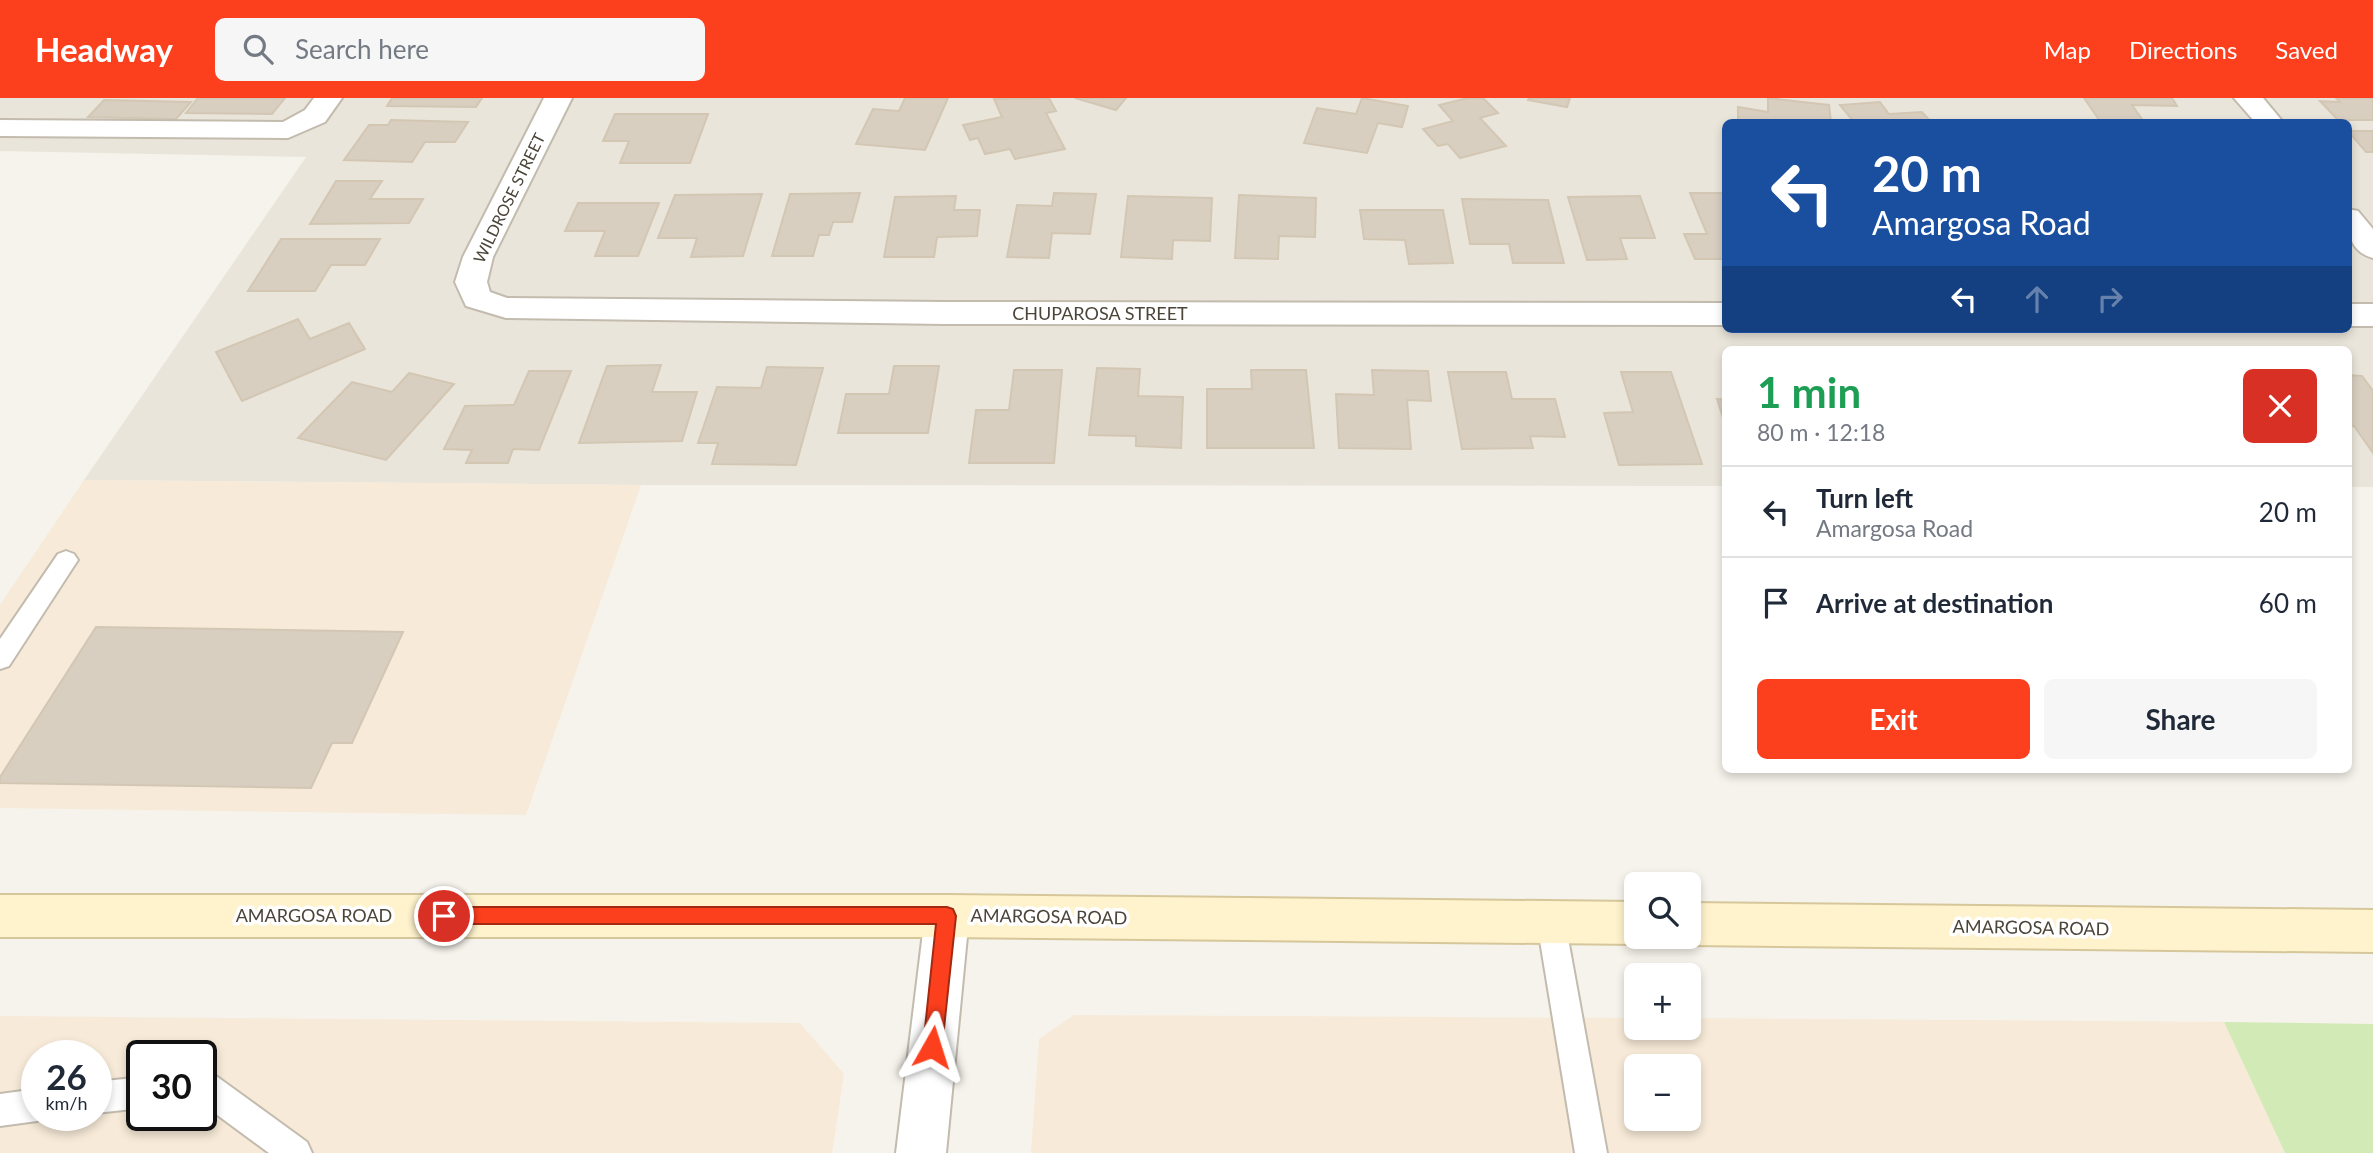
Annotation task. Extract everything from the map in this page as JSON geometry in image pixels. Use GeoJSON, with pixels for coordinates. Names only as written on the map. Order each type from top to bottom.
{"type":"FeatureCollection","features":[{"type":"Feature","properties":{"kind":"main road","name":"AMARGOSA ROAD"},"geometry":{"type":"LineString","coordinates":[[0,916],[947,916],[1624,923]]}},
{"type":"Feature","properties":{"kind":"main road","name":"AMARGOSA ROAD"},"geometry":{"type":"LineString","coordinates":[[1701,924],[2373,931]]}},
{"type":"Feature","properties":{"kind":"street"},"geometry":{"type":"LineString","coordinates":[[0,128],[288,130],[315,116],[328,98]]}},
{"type":"Feature","properties":{"kind":"street","name":"WILDROSE STREET"},"geometry":{"type":"LineString","coordinates":[[477,299],[471,282],[478,257],[558,98]]}},
{"type":"Feature","properties":{"kind":"street"},"geometry":{"type":"LineString","coordinates":[[2248,98],[2266,119]]}},
{"type":"Feature","properties":{"kind":"street"},"geometry":{"type":"LineString","coordinates":[[2352,223],[2373,248]]}},
{"type":"Feature","properties":{"kind":"street","name":"CHUPAROSA STREET"},"geometry":{"type":"LineString","coordinates":[[477,299],[506,307],[602,309],[973,313],[1722,314]]}},
{"type":"Feature","properties":{"kind":"street"},"geometry":{"type":"LineString","coordinates":[[2352,315],[2373,315]]}},
{"type":"Feature","properties":{"kind":"street"},"geometry":{"type":"LineString","coordinates":[[921,1153],[947,916]]}},
{"type":"Feature","properties":{"kind":"lane"},"geometry":{"type":"LineString","coordinates":[[0,659],[66,560]]}},
{"type":"Feature","properties":{"kind":"lane"},"geometry":{"type":"LineString","coordinates":[[1551,922],[1591,1153]]}},
{"type":"Feature","properties":{"kind":"lane"},"geometry":{"type":"LineString","coordinates":[[217,1096],[296,1153]]}},
{"type":"Feature","properties":{"kind":"lane"},"geometry":{"type":"LineString","coordinates":[[0,1110],[21,1107]]}},
{"type":"Feature","properties":{"kind":"shaded area"},"geometry":{"type":"Polygon","coordinates":[[[0,98],[2373,98],[2373,487],[2352,487],[2352,346],[1722,346],[1722,486],[641,485],[84,480],[306,157],[0,151],[0,98]]]}},
{"type":"Feature","properties":{"kind":"shaded area"},"geometry":{"type":"Polygon","coordinates":[[[84,480],[641,485],[526,815],[0,808],[0,605],[84,480]]]}},
{"type":"Feature","properties":{"kind":"shaded area"},"geometry":{"type":"Polygon","coordinates":[[[1074,1015],[1624,1018],[1624,1040],[1701,1040],[1701,1018],[2224,1022],[2285,1153],[1031,1153],[1039,1039],[1074,1015]]]}},
{"type":"Feature","properties":{"kind":"shaded area"},"geometry":{"type":"Polygon","coordinates":[[[0,1016],[800,1023],[844,1074],[832,1153],[0,1153],[0,1016]]]}},
{"type":"Feature","properties":{"kind":"green space"},"geometry":{"type":"Polygon","coordinates":[[[2224,1022],[2373,1024],[2373,1153],[2285,1153],[2224,1022]]]}},
{"type":"Feature","properties":{"kind":"building"},"geometry":{"type":"Polygon","coordinates":[[[198,98],[285,98],[272,114],[186,113],[198,98]]]}},
{"type":"Feature","properties":{"kind":"building"},"geometry":{"type":"Polygon","coordinates":[[[392,98],[482,98],[476,107],[387,106],[392,98]]]}},
{"type":"Feature","properties":{"kind":"building"},"geometry":{"type":"Polygon","coordinates":[[[905,98],[948,98],[925,150],[856,144],[873,109],[899,111],[905,98]]]}},
{"type":"Feature","properties":{"kind":"building"},"geometry":{"type":"Polygon","coordinates":[[[1049,98],[1056,111],[1046,113],[1065,149],[1015,159],[1010,149],[985,154],[978,138],[970,140],[963,125],[1002,117],[994,99],[1049,98]]]}},
{"type":"Feature","properties":{"kind":"building"},"geometry":{"type":"Polygon","coordinates":[[[1075,98],[1126,98],[1116,110],[1075,98]]]}},
{"type":"Feature","properties":{"kind":"building"},"geometry":{"type":"Polygon","coordinates":[[[1362,98],[1408,106],[1402,127],[1378,123],[1367,153],[1304,143],[1317,108],[1356,114],[1362,98]]]}},
{"type":"Feature","properties":{"kind":"building"},"geometry":{"type":"Polygon","coordinates":[[[1468,98],[1483,98],[1498,113],[1480,118],[1506,146],[1460,158],[1448,144],[1438,146],[1423,129],[1453,121],[1439,105],[1468,98]]]}},
{"type":"Feature","properties":{"kind":"building"},"geometry":{"type":"Polygon","coordinates":[[[1570,98],[1567,107],[1528,100],[1570,98]]]}},
{"type":"Feature","properties":{"kind":"building"},"geometry":{"type":"Polygon","coordinates":[[[1768,98],[1829,105],[1831,119],[1738,119],[1738,107],[1768,112],[1768,98]]]}},
{"type":"Feature","properties":{"kind":"building"},"geometry":{"type":"Polygon","coordinates":[[[2084,98],[2172,98],[2177,106],[2132,105],[2142,119],[2099,119],[2084,98]]]}},
{"type":"Feature","properties":{"kind":"building"},"geometry":{"type":"Polygon","coordinates":[[[2336,98],[2373,98],[2373,120],[2337,119],[2320,101],[2340,102],[2336,98]]]}},
{"type":"Feature","properties":{"kind":"building"},"geometry":{"type":"Polygon","coordinates":[[[104,100],[191,102],[176,119],[88,117],[104,100]]]}},
{"type":"Feature","properties":{"kind":"building"},"geometry":{"type":"Polygon","coordinates":[[[1880,102],[1889,114],[1922,112],[1928,119],[1852,119],[1840,105],[1880,102]]]}},
{"type":"Feature","properties":{"kind":"building"},"geometry":{"type":"Polygon","coordinates":[[[615,114],[708,114],[690,163],[620,163],[629,141],[603,141],[615,114]]]}},
{"type":"Feature","properties":{"kind":"building"},"geometry":{"type":"Polygon","coordinates":[[[391,120],[468,122],[455,142],[425,142],[412,162],[344,160],[369,125],[388,125],[391,120]]]}},
{"type":"Feature","properties":{"kind":"building"},"geometry":{"type":"Polygon","coordinates":[[[2352,131],[2373,131],[2373,152],[2366,152],[2352,136],[2352,131]]]}},
{"type":"Feature","properties":{"kind":"building"},"geometry":{"type":"Polygon","coordinates":[[[336,181],[382,181],[370,199],[423,199],[409,223],[310,224],[336,181]]]}},
{"type":"Feature","properties":{"kind":"building"},"geometry":{"type":"Polygon","coordinates":[[[860,193],[852,222],[833,222],[829,235],[819,235],[813,256],[772,256],[790,194],[860,193]]]}},
{"type":"Feature","properties":{"kind":"building"},"geometry":{"type":"Polygon","coordinates":[[[1054,193],[1096,194],[1090,234],[1052,233],[1049,258],[1007,257],[1017,205],[1052,206],[1054,193]]]}},
{"type":"Feature","properties":{"kind":"building"},"geometry":{"type":"Polygon","coordinates":[[[1690,193],[1722,193],[1722,259],[1695,259],[1684,234],[1707,234],[1690,193]]]}},
{"type":"Feature","properties":{"kind":"building"},"geometry":{"type":"Polygon","coordinates":[[[762,194],[743,256],[691,257],[697,238],[658,238],[675,195],[762,194]]]}},
{"type":"Feature","properties":{"kind":"building"},"geometry":{"type":"Polygon","coordinates":[[[1239,195],[1316,198],[1315,237],[1279,236],[1278,259],[1235,258],[1239,195]]]}},
{"type":"Feature","properties":{"kind":"building"},"geometry":{"type":"Polygon","coordinates":[[[956,196],[954,210],[980,210],[977,236],[937,237],[934,257],[884,257],[895,197],[956,196]]]}},
{"type":"Feature","properties":{"kind":"building"},"geometry":{"type":"Polygon","coordinates":[[[1128,196],[1212,198],[1210,241],[1173,240],[1172,259],[1121,257],[1128,196]]]}},
{"type":"Feature","properties":{"kind":"building"},"geometry":{"type":"Polygon","coordinates":[[[1640,196],[1655,238],[1620,238],[1627,259],[1587,260],[1568,197],[1640,196]]]}},
{"type":"Feature","properties":{"kind":"building"},"geometry":{"type":"Polygon","coordinates":[[[1462,199],[1548,200],[1564,263],[1513,263],[1509,244],[1470,244],[1462,199]]]}},
{"type":"Feature","properties":{"kind":"building"},"geometry":{"type":"Polygon","coordinates":[[[578,203],[659,203],[638,256],[595,256],[605,231],[565,231],[578,203]]]}},
{"type":"Feature","properties":{"kind":"building"},"geometry":{"type":"Polygon","coordinates":[[[1360,210],[1443,210],[1453,263],[1409,264],[1405,240],[1364,239],[1360,210]]]}},
{"type":"Feature","properties":{"kind":"building"},"geometry":{"type":"Polygon","coordinates":[[[281,239],[380,239],[365,265],[331,265],[315,291],[248,291],[281,239]]]}},
{"type":"Feature","properties":{"kind":"building"},"geometry":{"type":"Polygon","coordinates":[[[298,319],[310,339],[349,323],[365,349],[242,401],[216,352],[298,319]]]}},
{"type":"Feature","properties":{"kind":"building"},"geometry":{"type":"Polygon","coordinates":[[[661,365],[652,392],[697,392],[682,441],[579,443],[607,366],[661,365]]]}},
{"type":"Feature","properties":{"kind":"building"},"geometry":{"type":"Polygon","coordinates":[[[894,366],[939,366],[928,433],[838,433],[846,394],[889,394],[894,366]]]}},
{"type":"Feature","properties":{"kind":"building"},"geometry":{"type":"Polygon","coordinates":[[[767,367],[823,368],[796,465],[712,464],[718,443],[698,443],[717,387],[761,388],[767,367]]]}},
{"type":"Feature","properties":{"kind":"building"},"geometry":{"type":"Polygon","coordinates":[[[1097,368],[1140,369],[1138,396],[1183,397],[1181,448],[1136,446],[1136,436],[1089,435],[1097,368]]]}},
{"type":"Feature","properties":{"kind":"building"},"geometry":{"type":"Polygon","coordinates":[[[1014,370],[1062,370],[1054,463],[969,463],[976,410],[1009,410],[1014,370]]]}},
{"type":"Feature","properties":{"kind":"building"},"geometry":{"type":"Polygon","coordinates":[[[1251,370],[1306,370],[1314,448],[1207,448],[1207,389],[1252,389],[1251,370]]]}},
{"type":"Feature","properties":{"kind":"building"},"geometry":{"type":"Polygon","coordinates":[[[1372,370],[1428,371],[1431,401],[1407,400],[1411,449],[1339,448],[1336,394],[1374,395],[1372,370]]]}},
{"type":"Feature","properties":{"kind":"building"},"geometry":{"type":"Polygon","coordinates":[[[529,371],[571,371],[539,450],[513,449],[508,463],[466,463],[472,450],[444,449],[465,406],[514,405],[529,371]]]}},
{"type":"Feature","properties":{"kind":"building"},"geometry":{"type":"Polygon","coordinates":[[[1448,372],[1506,372],[1512,399],[1555,399],[1565,437],[1530,436],[1533,448],[1462,449],[1448,372]]]}},
{"type":"Feature","properties":{"kind":"building"},"geometry":{"type":"Polygon","coordinates":[[[1621,372],[1671,372],[1702,464],[1619,465],[1604,413],[1633,412],[1621,372]]]}},
{"type":"Feature","properties":{"kind":"building"},"geometry":{"type":"Polygon","coordinates":[[[409,373],[454,384],[386,460],[298,438],[352,382],[392,392],[409,373]]]}},
{"type":"Feature","properties":{"kind":"building"},"geometry":{"type":"Polygon","coordinates":[[[2352,375],[2362,376],[2373,391],[2373,453],[2354,426],[2352,375]]]}},
{"type":"Feature","properties":{"kind":"building"},"geometry":{"type":"Polygon","coordinates":[[[1717,399],[1722,400],[1722,415],[1717,399]]]}},
{"type":"Feature","properties":{"kind":"building"},"geometry":{"type":"Polygon","coordinates":[[[96,627],[403,632],[352,743],[332,743],[311,788],[0,783],[0,777],[96,627]]]}},
{"type":"Feature","properties":{"kind":"route"},"geometry":{"type":"LineString","coordinates":[[444,916],[947,916],[932,1047]]}}]}
